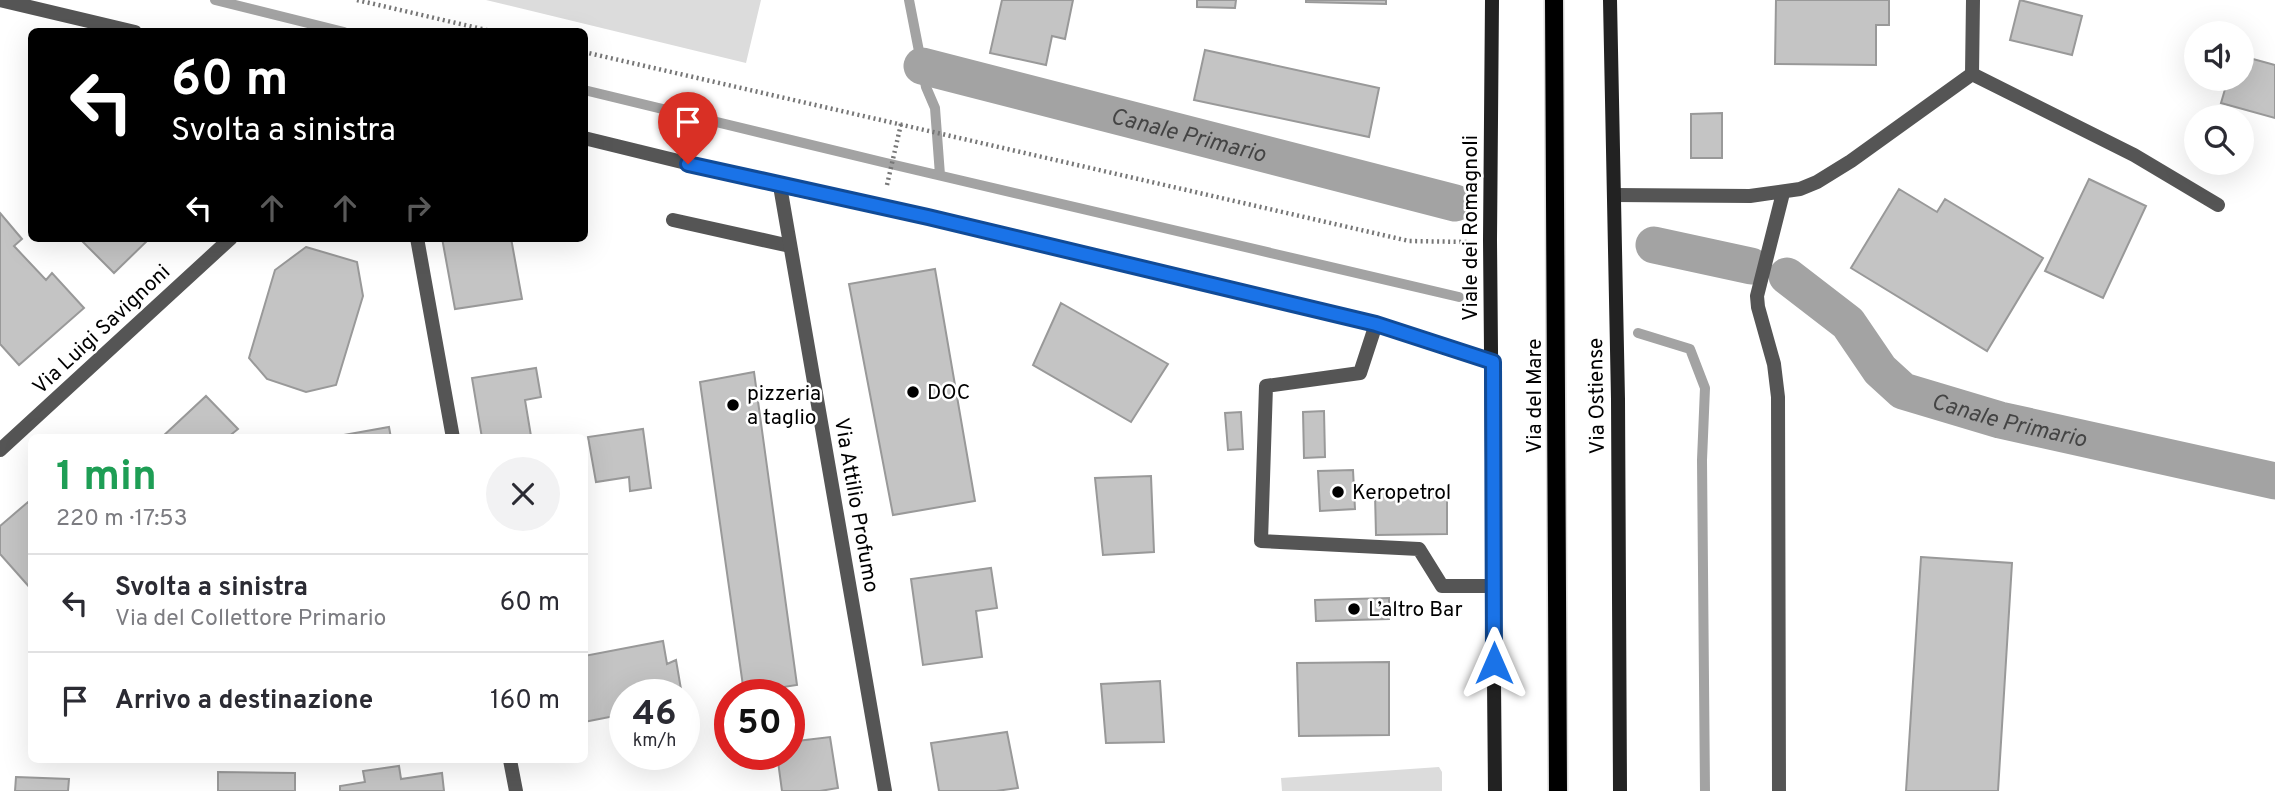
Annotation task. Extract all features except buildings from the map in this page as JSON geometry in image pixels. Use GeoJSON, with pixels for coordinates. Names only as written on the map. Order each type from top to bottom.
{"type":"FeatureCollection","features":[{"type":"Feature","properties":{"kind":"main road","name":"Viale dei Romagnoli"},"geometry":{"type":"LineString","coordinates":[[1492,0],[1490,240],[1495,791]]}},
{"type":"Feature","properties":{"kind":"main road","name":"Via del Mare"},"geometry":{"type":"LineString","coordinates":[[1554,0],[1558,791]]}},
{"type":"Feature","properties":{"kind":"main road","name":"Via Ostiense"},"geometry":{"type":"LineString","coordinates":[[1610,0],[1620,791]]}},
{"type":"Feature","properties":{"kind":"street"},"geometry":{"type":"LineString","coordinates":[[0,0],[118,28]]}},
{"type":"Feature","properties":{"kind":"street"},"geometry":{"type":"LineString","coordinates":[[1972,75],[1973,0]]}},
{"type":"Feature","properties":{"kind":"street"},"geometry":{"type":"LineString","coordinates":[[1614,195],[1750,196],[1783,193],[1808,186],[1834,172],[1972,75]]}},
{"type":"Feature","properties":{"kind":"street"},"geometry":{"type":"LineString","coordinates":[[1972,75],[2134,155],[2218,205]]}},
{"type":"Feature","properties":{"kind":"street"},"geometry":{"type":"LineString","coordinates":[[588,139],[1376,324],[1493,362]]}},
{"type":"Feature","properties":{"kind":"street","name":"Via Attilio Profumo"},"geometry":{"type":"LineString","coordinates":[[780,186],[885,791]]}},
{"type":"Feature","properties":{"kind":"street"},"geometry":{"type":"LineString","coordinates":[[1779,791],[1778,397],[1774,365],[1758,307],[1758,296],[1783,193]]}},
{"type":"Feature","properties":{"kind":"street"},"geometry":{"type":"LineString","coordinates":[[673,219],[790,246]]}},
{"type":"Feature","properties":{"kind":"street","name":"Via Luigi Savignoni"},"geometry":{"type":"LineString","coordinates":[[0,450],[227,242]]}},
{"type":"Feature","properties":{"kind":"street"},"geometry":{"type":"LineString","coordinates":[[418,242],[452,434]]}},
{"type":"Feature","properties":{"kind":"street"},"geometry":{"type":"LineString","coordinates":[[1376,324],[1360,373],[1265,386],[1261,541],[1419,549],[1442,586],[1494,586]]}},
{"type":"Feature","properties":{"kind":"street"},"geometry":{"type":"LineString","coordinates":[[511,763],[516,791]]}},
{"type":"Feature","properties":{"kind":"path"},"geometry":{"type":"LineString","coordinates":[[357,0],[478,28]]}},
{"type":"Feature","properties":{"kind":"path"},"geometry":{"type":"LineString","coordinates":[[588,53],[1409,241],[1460,243],[1490,240]]}},
{"type":"Feature","properties":{"kind":"path"},"geometry":{"type":"LineString","coordinates":[[882,206],[901,124]]}},
{"type":"Feature","properties":{"kind":"shaded area"},"geometry":{"type":"Polygon","coordinates":[[[486,0],[761,0],[746,63],[486,0]]]}},
{"type":"Feature","properties":{"kind":"shaded area"},"geometry":{"type":"Polygon","coordinates":[[[1439,767],[1442,772],[1442,791],[1282,791],[1281,778],[1439,767]]]}},
{"type":"Feature","properties":{"kind":"waterway"},"geometry":{"type":"LineString","coordinates":[[215,0],[328,28]]}},
{"type":"Feature","properties":{"kind":"waterway"},"geometry":{"type":"LineString","coordinates":[[909,0],[926,87],[935,108],[940,175]]}},
{"type":"Feature","properties":{"kind":"waterway","name":"Canale Primario"},"geometry":{"type":"LineString","coordinates":[[922,66],[1455,203]]}},
{"type":"Feature","properties":{"kind":"waterway"},"geometry":{"type":"LineString","coordinates":[[588,91],[1459,297]]}},
{"type":"Feature","properties":{"kind":"waterway","name":"Canale Primario"},"geometry":{"type":"LineString","coordinates":[[1654,245],[1751,266]]}},
{"type":"Feature","properties":{"kind":"waterway","name":"Canale Primario"},"geometry":{"type":"LineString","coordinates":[[1787,276],[1848,323],[1880,370],[1903,391],[2000,420],[2275,481]]}},
{"type":"Feature","properties":{"kind":"waterway"},"geometry":{"type":"LineString","coordinates":[[1638,333],[1690,349],[1705,388],[1702,460],[1705,791]]}},
{"type":"Feature","properties":{"kind":"place","name":"DOC"},"geometry":{"type":"Point","coordinates":[913,392]}},
{"type":"Feature","properties":{"kind":"place","name":"pizzeria a taglio"},"geometry":{"type":"Point","coordinates":[733,405]}},
{"type":"Feature","properties":{"kind":"place","name":"Keropetrol"},"geometry":{"type":"Point","coordinates":[1338,492]}},
{"type":"Feature","properties":{"kind":"place","name":"L’altro Bar"},"geometry":{"type":"Point","coordinates":[1354,609]}},
{"type":"Feature","properties":{"kind":"route"},"geometry":{"type":"LineString","coordinates":[[688,164],[882,206],[1376,324],[1493,362],[1494,663]]}}]}
